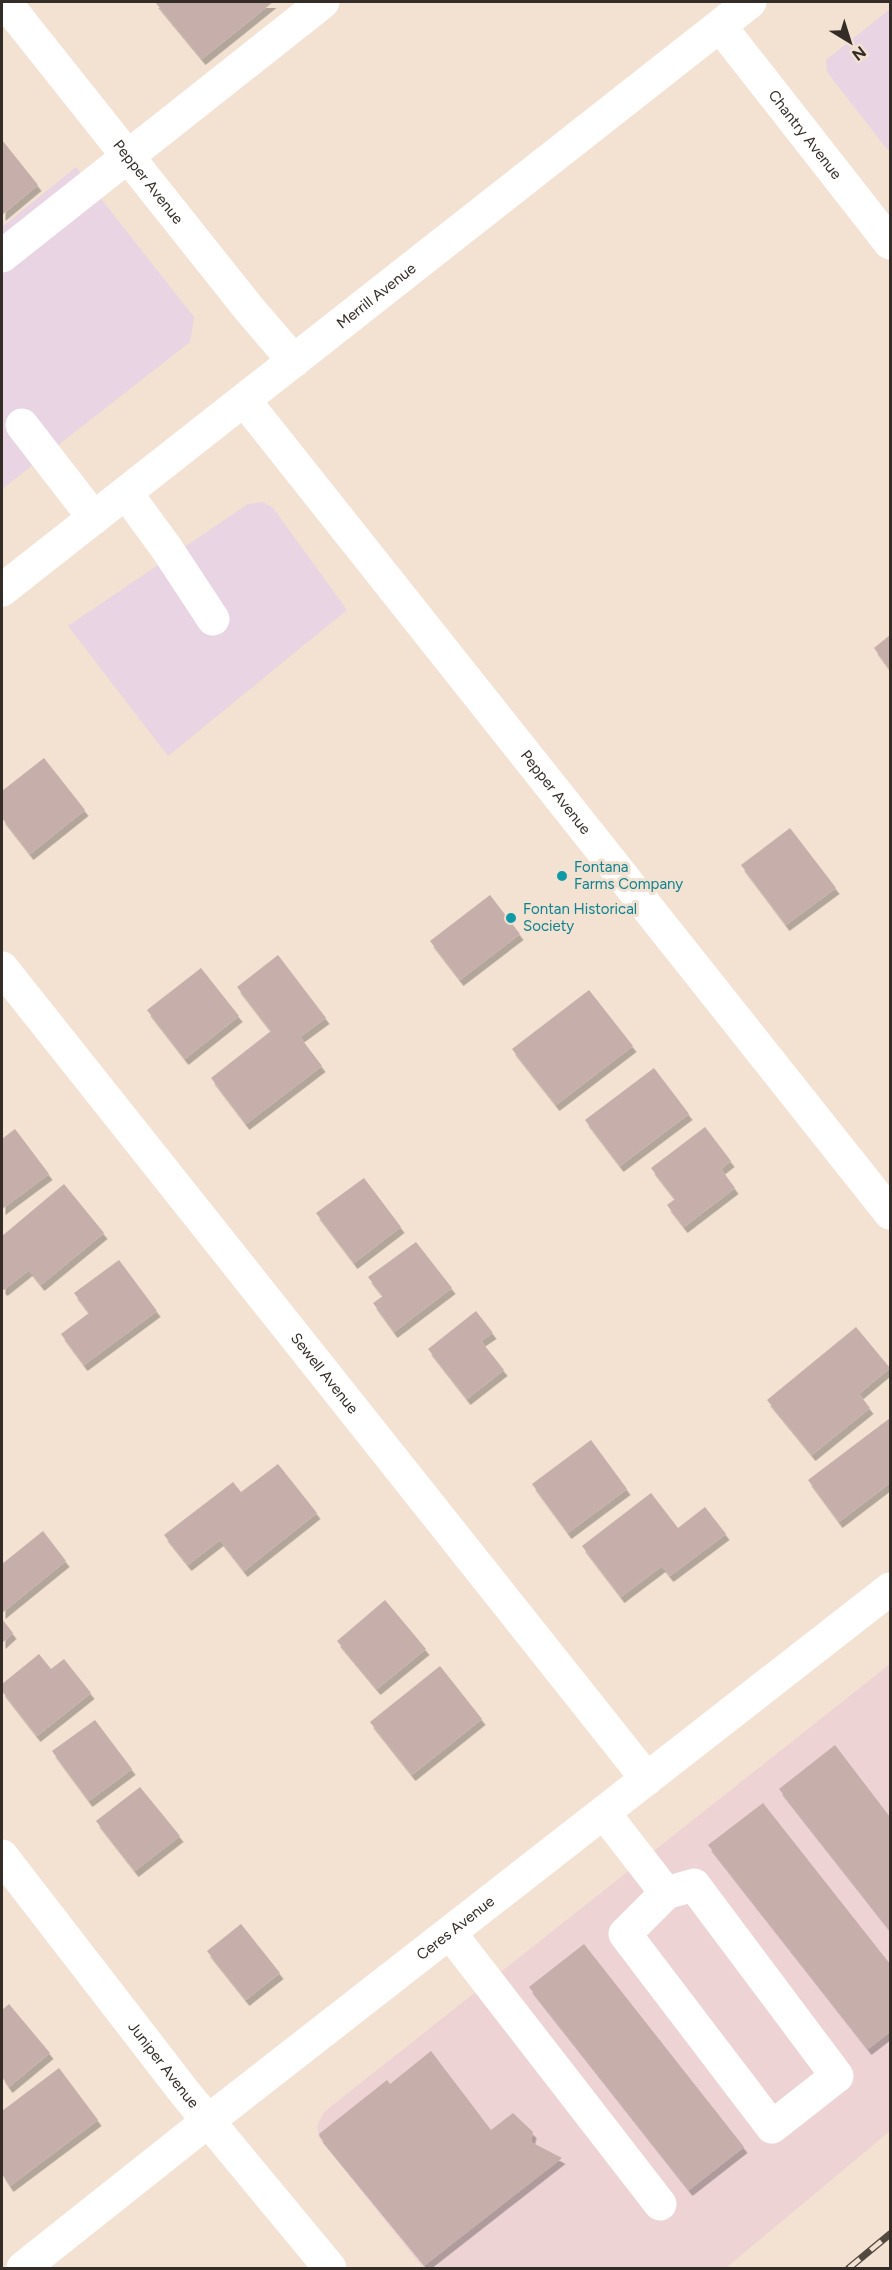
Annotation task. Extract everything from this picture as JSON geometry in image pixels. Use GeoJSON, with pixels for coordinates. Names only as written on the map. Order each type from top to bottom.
{"type":"FeatureCollection","features":[{"type":"Feature","properties":{"kind":"street","name":"Pepper Avenue"},"geometry":{"type":"LineString","coordinates":[[5,2],[250,310],[294,361]]}},
{"type":"Feature","properties":{"kind":"street"},"geometry":{"type":"LineString","coordinates":[[2,256],[323,2]]}},
{"type":"Feature","properties":{"kind":"street","name":"Chantry Avenue"},"geometry":{"type":"LineString","coordinates":[[738,9],[891,243]]}},
{"type":"Feature","properties":{"kind":"street","name":"Merrill Avenue"},"geometry":{"type":"LineString","coordinates":[[2,591],[738,9]]}},
{"type":"Feature","properties":{"kind":"street","name":"Pepper Avenue"},"geometry":{"type":"LineString","coordinates":[[244,400],[891,1213]]}},
{"type":"Feature","properties":{"kind":"street"},"geometry":{"type":"LineString","coordinates":[[22,425],[94,518]]}},
{"type":"Feature","properties":{"kind":"street"},"geometry":{"type":"LineString","coordinates":[[126,493],[167,549],[213,619]]}},
{"type":"Feature","properties":{"kind":"street","name":"Sewell Avenue"},"geometry":{"type":"LineString","coordinates":[[2,968],[647,1779]]}},
{"type":"Feature","properties":{"kind":"street","name":"Ceres Avenue"},"geometry":{"type":"LineString","coordinates":[[23,2268],[891,1589]]}},
{"type":"Feature","properties":{"kind":"street"},"geometry":{"type":"LineString","coordinates":[[604,1813],[666,1893]]}},
{"type":"Feature","properties":{"kind":"street","name":"Juniper Avenue"},"geometry":{"type":"LineString","coordinates":[[2,1856],[208,2121],[330,2268]]}},
{"type":"Feature","properties":{"kind":"street"},"geometry":{"type":"LineString","coordinates":[[694,1885],[837,2076],[772,2127],[625,1934],[666,1893],[694,1885]]}},
{"type":"Feature","properties":{"kind":"street"},"geometry":{"type":"LineString","coordinates":[[450,1933],[660,2204]]}},
{"type":"Feature","properties":{"kind":"shaded area"},"geometry":{"type":"Polygon","coordinates":[[[890,9],[890,153],[827,72],[826,60],[890,9]]]}},
{"type":"Feature","properties":{"kind":"shaded area"},"geometry":{"type":"Polygon","coordinates":[[[76,167],[194,317],[190,342],[2,489],[2,227],[76,167]]]}},
{"type":"Feature","properties":{"kind":"shaded area"},"geometry":{"type":"Polygon","coordinates":[[[263,502],[273,508],[347,610],[168,756],[68,626],[248,504],[263,502]]]}},
{"type":"Feature","properties":{"kind":"shaded area"},"geometry":{"type":"Polygon","coordinates":[[[890,1664],[890,2131],[726,2268],[423,2268],[319,2138],[317,2126],[324,2112],[890,1664]]]}},
{"type":"Feature","properties":{"kind":"building"},"geometry":{"type":"Polygon","coordinates":[[[155,2],[273,2],[202,59],[155,2]]]}},
{"type":"Feature","properties":{"kind":"building"},"geometry":{"type":"Polygon","coordinates":[[[2,140],[38,185],[2,215],[2,140]]]}},
{"type":"Feature","properties":{"kind":"building"},"geometry":{"type":"Polygon","coordinates":[[[890,635],[890,670],[874,648],[890,635]]]}},
{"type":"Feature","properties":{"kind":"building"},"geometry":{"type":"Polygon","coordinates":[[[44,758],[85,810],[30,854],[2,818],[2,791],[44,758]]]}},
{"type":"Feature","properties":{"kind":"building"},"geometry":{"type":"Polygon","coordinates":[[[790,828],[836,888],[786,925],[741,865],[790,828]]]}},
{"type":"Feature","properties":{"kind":"building"},"geometry":{"type":"Polygon","coordinates":[[[490,895],[520,934],[460,980],[430,941],[490,895]]]}},
{"type":"Feature","properties":{"kind":"building"},"geometry":{"type":"Polygon","coordinates":[[[278,955],[326,1018],[300,1037],[322,1066],[246,1124],[211,1078],[271,1031],[237,987],[278,955]]]}},
{"type":"Feature","properties":{"kind":"building"},"geometry":{"type":"Polygon","coordinates":[[[201,968],[239,1016],[185,1059],[147,1010],[201,968]]]}},
{"type":"Feature","properties":{"kind":"building"},"geometry":{"type":"Polygon","coordinates":[[[589,990],[633,1046],[556,1105],[512,1049],[589,990]]]}},
{"type":"Feature","properties":{"kind":"building"},"geometry":{"type":"Polygon","coordinates":[[[654,1068],[689,1114],[620,1166],[585,1120],[654,1068]]]}},
{"type":"Feature","properties":{"kind":"building"},"geometry":{"type":"Polygon","coordinates":[[[705,1127],[731,1161],[721,1169],[735,1188],[684,1227],[667,1205],[675,1199],[651,1168],[705,1127]]]}},
{"type":"Feature","properties":{"kind":"building"},"geometry":{"type":"Polygon","coordinates":[[[15,1129],[49,1174],[2,1209],[2,1139],[15,1129]]]}},
{"type":"Feature","properties":{"kind":"building"},"geometry":{"type":"Polygon","coordinates":[[[364,1178],[401,1227],[354,1263],[316,1213],[364,1178]]]}},
{"type":"Feature","properties":{"kind":"building"},"geometry":{"type":"Polygon","coordinates":[[[64,1184],[104,1233],[41,1285],[29,1270],[4,1290],[2,1288],[2,1236],[64,1184]]]}},
{"type":"Feature","properties":{"kind":"building"},"geometry":{"type":"Polygon","coordinates":[[[416,1242],[452,1288],[394,1332],[373,1303],[383,1296],[368,1277],[416,1242]]]}},
{"type":"Feature","properties":{"kind":"building"},"geometry":{"type":"Polygon","coordinates":[[[119,1260],[157,1311],[84,1365],[61,1334],[89,1313],[74,1293],[119,1260]]]}},
{"type":"Feature","properties":{"kind":"building"},"geometry":{"type":"Polygon","coordinates":[[[476,1311],[493,1333],[481,1341],[504,1370],[467,1399],[428,1349],[476,1311]]]}},
{"type":"Feature","properties":{"kind":"building"},"geometry":{"type":"Polygon","coordinates":[[[856,1327],[890,1368],[859,1394],[870,1408],[812,1455],[767,1400],[856,1327]]]}},
{"type":"Feature","properties":{"kind":"building"},"geometry":{"type":"Polygon","coordinates":[[[890,1418],[890,1483],[839,1522],[808,1480],[890,1418]]]}},
{"type":"Feature","properties":{"kind":"building"},"geometry":{"type":"Polygon","coordinates":[[[591,1440],[627,1489],[568,1533],[532,1484],[591,1440]]]}},
{"type":"Feature","properties":{"kind":"building"},"geometry":{"type":"Polygon","coordinates":[[[278,1464],[317,1513],[244,1571],[220,1540],[188,1565],[164,1535],[233,1482],[241,1492],[278,1464]]]}},
{"type":"Feature","properties":{"kind":"building"},"geometry":{"type":"Polygon","coordinates":[[[651,1493],[678,1528],[705,1507],[726,1534],[670,1576],[662,1566],[621,1597],[582,1546],[651,1493]]]}},
{"type":"Feature","properties":{"kind":"building"},"geometry":{"type":"Polygon","coordinates":[[[43,1531],[66,1561],[2,1613],[2,1564],[43,1531]]]}},
{"type":"Feature","properties":{"kind":"building"},"geometry":{"type":"Polygon","coordinates":[[[385,1600],[426,1649],[377,1689],[337,1641],[385,1600]]]}},
{"type":"Feature","properties":{"kind":"building"},"geometry":{"type":"Polygon","coordinates":[[[2,1619],[13,1633],[2,1643],[2,1619]]]}},
{"type":"Feature","properties":{"kind":"building"},"geometry":{"type":"Polygon","coordinates":[[[39,1654],[51,1669],[64,1659],[91,1693],[37,1736],[2,1691],[2,1684],[39,1654]]]}},
{"type":"Feature","properties":{"kind":"building"},"geometry":{"type":"Polygon","coordinates":[[[440,1666],[482,1719],[412,1775],[370,1722],[440,1666]]]}},
{"type":"Feature","properties":{"kind":"building"},"geometry":{"type":"Polygon","coordinates":[[[95,1720],[132,1769],[89,1801],[52,1751],[95,1720]]]}},
{"type":"Feature","properties":{"kind":"building"},"geometry":{"type":"Polygon","coordinates":[[[835,1745],[890,1817],[890,1930],[779,1789],[835,1745]]]}},
{"type":"Feature","properties":{"kind":"building"},"geometry":{"type":"Polygon","coordinates":[[[140,1787],[180,1836],[135,1871],[96,1821],[140,1787]]]}},
{"type":"Feature","properties":{"kind":"building"},"geometry":{"type":"Polygon","coordinates":[[[763,1803],[890,1964],[890,2032],[868,2049],[708,1845],[763,1803]]]}},
{"type":"Feature","properties":{"kind":"building"},"geometry":{"type":"Polygon","coordinates":[[[241,1924],[280,1973],[246,2000],[207,1951],[241,1924]]]}},
{"type":"Feature","properties":{"kind":"building"},"geometry":{"type":"Polygon","coordinates":[[[584,1944],[744,2147],[689,2190],[529,1987],[584,1944]]]}},
{"type":"Feature","properties":{"kind":"building"},"geometry":{"type":"Polygon","coordinates":[[[9,2004],[50,2053],[9,2087],[2,2077],[2,2010],[9,2004]]]}},
{"type":"Feature","properties":{"kind":"building"},"geometry":{"type":"Polygon","coordinates":[[[431,2051],[491,2130],[513,2113],[533,2132],[531,2142],[562,2158],[425,2265],[319,2134],[387,2080],[390,2084],[431,2051]]]}},
{"type":"Feature","properties":{"kind":"building"},"geometry":{"type":"Polygon","coordinates":[[[59,2068],[98,2120],[10,2186],[2,2174],[2,2111],[59,2068]]]}},
{"type":"Feature","properties":{"kind":"railway"},"geometry":{"type":"LineString","coordinates":[[849,2268],[890,2234]]}},
{"type":"Feature","properties":{"kind":"place","name":"Fontana Farms Company"},"geometry":{"type":"Point","coordinates":[562,876]}},
{"type":"Feature","properties":{"kind":"place","name":"Fontan Historical Society"},"geometry":{"type":"Point","coordinates":[511,918]}}]}
